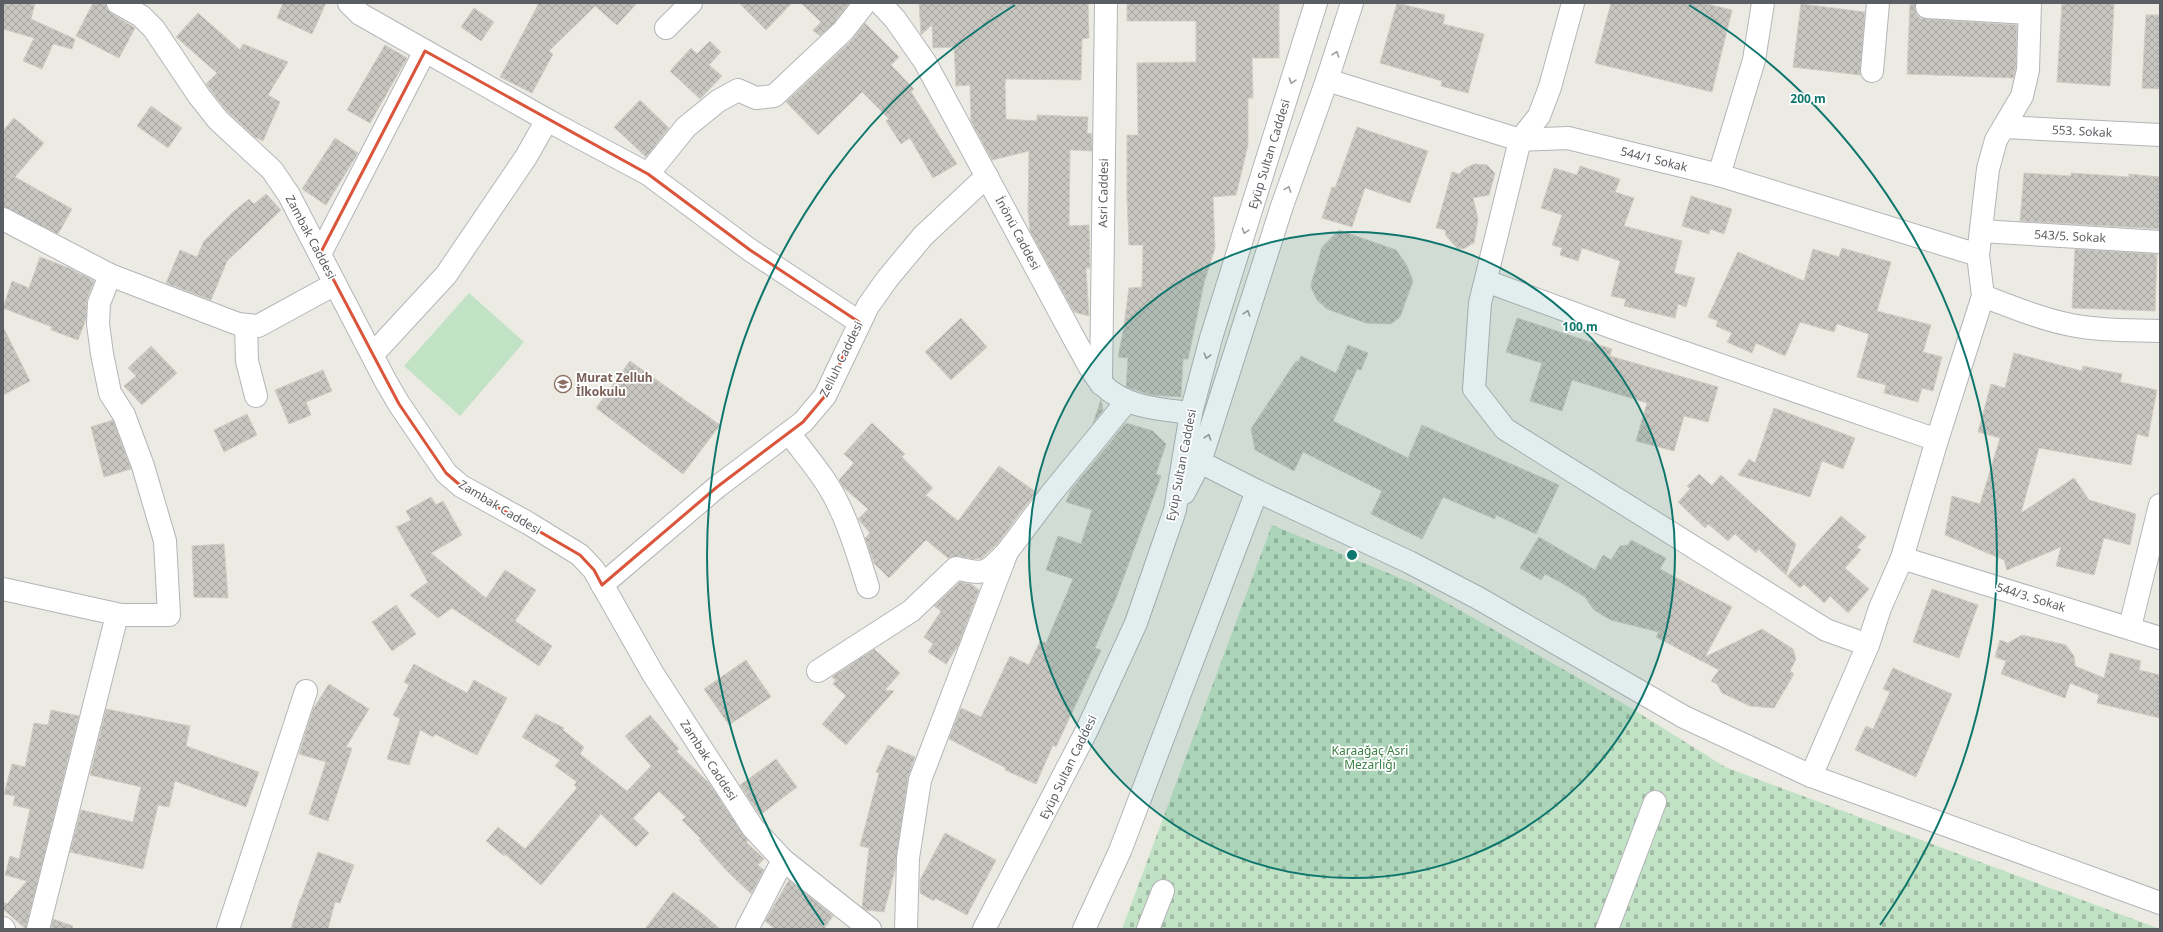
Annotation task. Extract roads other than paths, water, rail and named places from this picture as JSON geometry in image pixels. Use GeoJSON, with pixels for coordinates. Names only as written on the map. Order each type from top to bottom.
{"type":"FeatureCollection","features":[{"type":"Feature","properties":{"kind":"street","name":"Zambak Caddesi"},"geometry":{"type":"LineString","coordinates":[[118,3],[141,16],[154,29],[199,96],[218,120],[272,170],[289,195],[399,404],[446,473],[461,486],[528,523],[580,555],[594,570],[653,674],[749,821],[764,841],[783,860],[870,929]]}},
{"type":"Feature","properties":{"kind":"street"},"geometry":{"type":"LineString","coordinates":[[349,3],[360,14],[547,120],[648,174],[750,250],[860,322]]}},
{"type":"Feature","properties":{"kind":"street"},"geometry":{"type":"LineString","coordinates":[[666,28],[691,3]]}},
{"type":"Feature","properties":{"kind":"street"},"geometry":{"type":"LineString","coordinates":[[648,174],[686,127],[718,101],[738,90],[756,98],[774,96],[843,31],[865,3]]}},
{"type":"Feature","properties":{"kind":"street","name":"İnönü Caddesi"},"geometry":{"type":"LineString","coordinates":[[880,3],[895,19],[925,62],[1077,344],[1101,384],[1127,401],[1148,407],[1191,413]]}},
{"type":"Feature","properties":{"kind":"street","name":"Asri Caddesi"},"geometry":{"type":"LineString","coordinates":[[1101,384],[1106,3]]}},
{"type":"Feature","properties":{"kind":"street","name":"Eyüp Sultan Caddesi"},"geometry":{"type":"LineString","coordinates":[[990,927],[1119,664],[1136,623],[1175,510],[1191,413],[1211,338],[1316,3]]}},
{"type":"Feature","properties":{"kind":"street"},"geometry":{"type":"LineString","coordinates":[[1175,510],[1200,462],[1282,206],[1327,80],[1352,3]]}},
{"type":"Feature","properties":{"kind":"street"},"geometry":{"type":"LineString","coordinates":[[1573,3],[1550,88],[1539,116],[1520,140],[1480,303],[1474,389],[1505,429],[1826,630],[1868,645]]}},
{"type":"Feature","properties":{"kind":"street"},"geometry":{"type":"LineString","coordinates":[[1719,175],[1754,60],[1763,3]]}},
{"type":"Feature","properties":{"kind":"street"},"geometry":{"type":"LineString","coordinates":[[1872,71],[1878,3]]}},
{"type":"Feature","properties":{"kind":"street"},"geometry":{"type":"LineString","coordinates":[[1811,776],[1868,645],[1880,608],[1902,558],[1937,440],[1983,296],[1978,256],[1990,155],[2022,96],[2028,70],[2029,8],[1927,7]]}},
{"type":"Feature","properties":{"kind":"street"},"geometry":{"type":"LineString","coordinates":[[320,254],[425,50]]}},
{"type":"Feature","properties":{"kind":"street","name":"544/1 Sokak"},"geometry":{"type":"LineString","coordinates":[[1327,80],[1520,140],[1568,138],[1719,175],[1978,256]]}},
{"type":"Feature","properties":{"kind":"street"},"geometry":{"type":"LineString","coordinates":[[373,354],[446,275],[526,157],[547,120]]}},
{"type":"Feature","properties":{"kind":"street","name":"553. Sokak"},"geometry":{"type":"LineString","coordinates":[[2004,127],[2160,134]]}},
{"type":"Feature","properties":{"kind":"street","name":"Zelluh Caddesi"},"geometry":{"type":"LineString","coordinates":[[602,585],[717,487],[803,422],[825,396],[868,306],[888,278],[923,236],[987,176]]}},
{"type":"Feature","properties":{"kind":"street"},"geometry":{"type":"LineString","coordinates":[[3,219],[110,275],[238,324],[258,326],[335,284]]}},
{"type":"Feature","properties":{"kind":"street","name":"543/5. Sokak"},"geometry":{"type":"LineString","coordinates":[[1981,231],[2160,242]]}},
{"type":"Feature","properties":{"kind":"street"},"geometry":{"type":"LineString","coordinates":[[3,589],[121,615],[169,615],[165,541],[144,466],[124,415],[110,393],[102,354],[98,324],[99,303],[110,275]]}},
{"type":"Feature","properties":{"kind":"street"},"geometry":{"type":"LineString","coordinates":[[1486,281],[1622,331],[1937,440]]}},
{"type":"Feature","properties":{"kind":"street"},"geometry":{"type":"LineString","coordinates":[[1983,296],[2045,319],[2072,325],[2101,329],[2160,332]]}},
{"type":"Feature","properties":{"kind":"street"},"geometry":{"type":"LineString","coordinates":[[246,325],[247,361],[256,396]]}},
{"type":"Feature","properties":{"kind":"street"},"geometry":{"type":"LineString","coordinates":[[818,670],[911,611],[956,568],[978,574],[993,567],[1007,552],[1050,495],[1127,401]]}},
{"type":"Feature","properties":{"kind":"street"},"geometry":{"type":"LineString","coordinates":[[789,433],[819,473],[839,504],[854,541],[868,587]]}},
{"type":"Feature","properties":{"kind":"street"},"geometry":{"type":"LineString","coordinates":[[1200,462],[1256,491],[1409,562],[1478,598],[1684,717],[1811,776],[2160,903]]}},
{"type":"Feature","properties":{"kind":"street"},"geometry":{"type":"LineString","coordinates":[[1084,929],[1120,851],[1256,491]]}},
{"type":"Feature","properties":{"kind":"street"},"geometry":{"type":"LineString","coordinates":[[2130,627],[2160,505]]}},
{"type":"Feature","properties":{"kind":"street"},"geometry":{"type":"LineString","coordinates":[[906,929],[908,858],[920,780],[1007,552]]}},
{"type":"Feature","properties":{"kind":"street","name":"544/3. Sokak"},"geometry":{"type":"LineString","coordinates":[[1902,558],[2130,627],[2160,638]]}},
{"type":"Feature","properties":{"kind":"street"},"geometry":{"type":"LineString","coordinates":[[38,929],[117,616],[121,615]]}},
{"type":"Feature","properties":{"kind":"street"},"geometry":{"type":"LineString","coordinates":[[228,929],[306,691]]}},
{"type":"Feature","properties":{"kind":"street"},"geometry":{"type":"LineString","coordinates":[[1607,929],[1655,802]]}},
{"type":"Feature","properties":{"kind":"street"},"geometry":{"type":"LineString","coordinates":[[747,929],[783,860]]}},
{"type":"Feature","properties":{"kind":"street"},"geometry":{"type":"LineString","coordinates":[[1148,929],[1163,891]]}},
{"type":"Feature","properties":{"kind":"place","name":"Murat Zelluh İlkokulu"},"geometry":{"type":"Point","coordinates":[563,384]}},
{"type":"Feature","properties":{"kind":"park label","name":"Karaağaç Asri Mezarlığı"},"geometry":{"type":"Point","coordinates":[1370,757]}}]}
